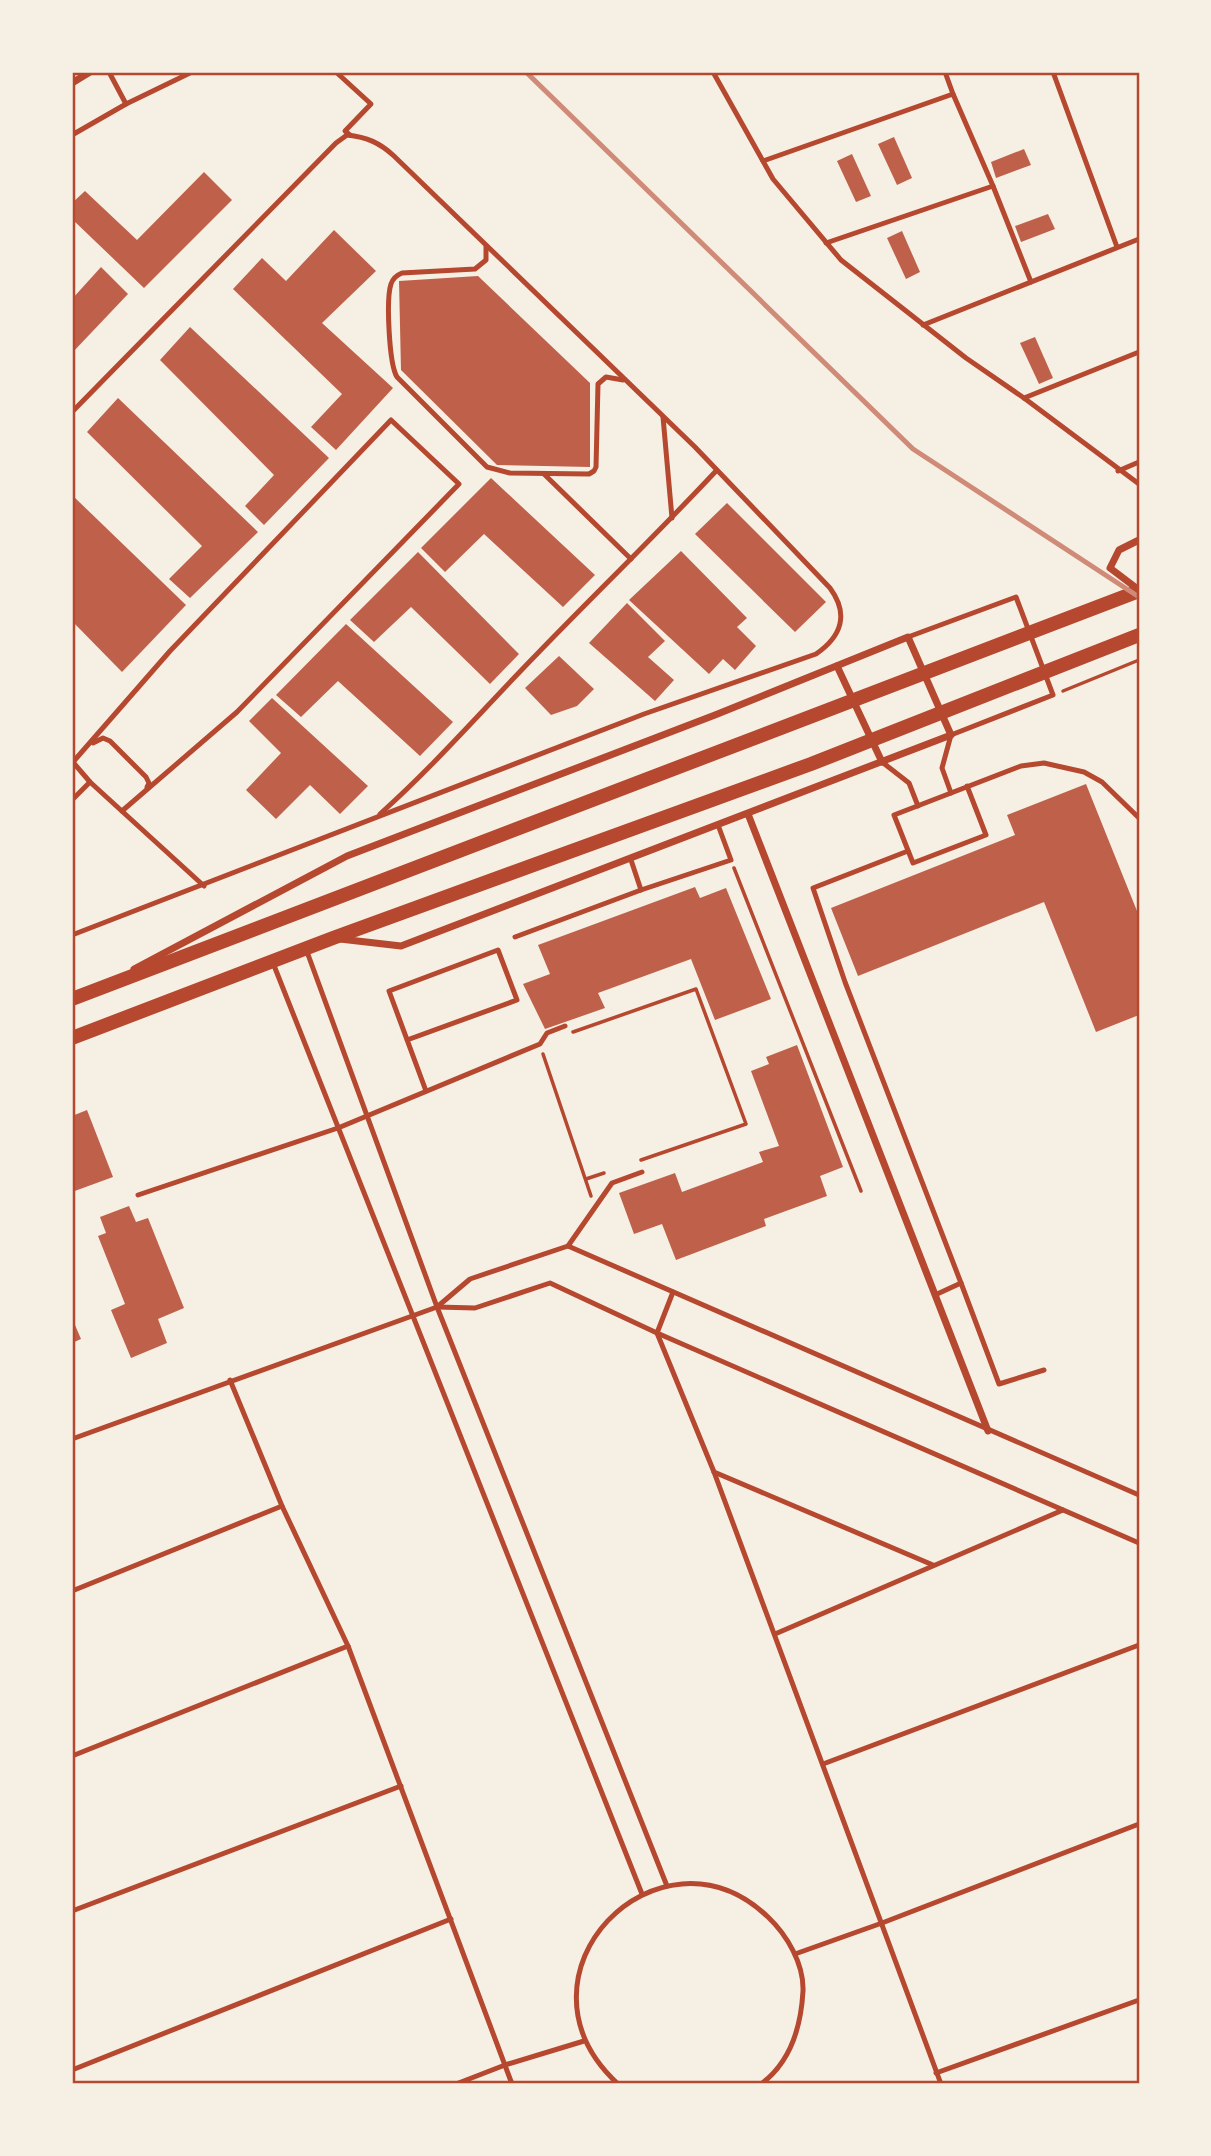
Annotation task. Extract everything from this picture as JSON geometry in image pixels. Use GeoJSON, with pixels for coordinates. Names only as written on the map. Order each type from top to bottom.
{"type":"FeatureCollection","features":[{"type":"Feature","properties":{"kind":"main road"},"geometry":{"type":"LineString","coordinates":[[72,999],[771,734],[1139,591]]}},
{"type":"Feature","properties":{"kind":"main road"},"geometry":{"type":"LineString","coordinates":[[72,1038],[333,938],[811,764],[1139,635]]}},
{"type":"Feature","properties":{"kind":"street"},"geometry":{"type":"LineString","coordinates":[[72,83],[90,72]]}},
{"type":"Feature","properties":{"kind":"street"},"geometry":{"type":"LineString","coordinates":[[1139,540],[1119,550],[1110,568],[1139,591]]}},
{"type":"Feature","properties":{"kind":"street"},"geometry":{"type":"LineString","coordinates":[[87,994],[347,856],[908,637],[951,735],[401,946],[333,938]]}},
{"type":"Feature","properties":{"kind":"street"},"geometry":{"type":"LineString","coordinates":[[837,666],[882,762]]}},
{"type":"Feature","properties":{"kind":"street"},"geometry":{"type":"LineString","coordinates":[[748,814],[988,1431]]}},
{"type":"Feature","properties":{"kind":"lane"},"geometry":{"type":"LineString","coordinates":[[108,72],[126,104]]}},
{"type":"Feature","properties":{"kind":"lane"},"geometry":{"type":"LineString","coordinates":[[72,135],[126,104],[192,72]]}},
{"type":"Feature","properties":{"kind":"lane"},"geometry":{"type":"LineString","coordinates":[[336,72],[372,104],[345,131],[350,135]]}},
{"type":"Feature","properties":{"kind":"lane"},"geometry":{"type":"LineString","coordinates":[[713,72],[773,179],[841,260],[965,358],[1024,398],[1118,471],[1139,484]]}},
{"type":"Feature","properties":{"kind":"lane"},"geometry":{"type":"LineString","coordinates":[[945,72],[1031,282]]}},
{"type":"Feature","properties":{"kind":"lane"},"geometry":{"type":"LineString","coordinates":[[1053,72],[1117,247]]}},
{"type":"Feature","properties":{"kind":"lane"},"geometry":{"type":"LineString","coordinates":[[763,160],[953,94]]}},
{"type":"Feature","properties":{"kind":"lane"},"geometry":{"type":"LineString","coordinates":[[72,412],[336,143],[347,135],[367,138],[387,149],[695,447],[836,596],[841,615],[837,633],[832,641],[816,654],[644,714],[72,935]]}},
{"type":"Feature","properties":{"kind":"lane"},"geometry":{"type":"LineString","coordinates":[[826,243],[993,186]]}},
{"type":"Feature","properties":{"kind":"lane"},"geometry":{"type":"LineString","coordinates":[[923,325],[1139,239]]}},
{"type":"Feature","properties":{"kind":"lane"},"geometry":{"type":"LineString","coordinates":[[486,247],[486,260],[475,269],[402,273],[395,277],[390,290],[390,359],[400,380],[487,467],[510,473],[589,474],[594,471],[598,384],[606,377],[627,382]]}},
{"type":"Feature","properties":{"kind":"lane"},"geometry":{"type":"LineString","coordinates":[[1024,398],[1139,352]]}},
{"type":"Feature","properties":{"kind":"lane"},"geometry":{"type":"LineString","coordinates":[[663,416],[672,518]]}},
{"type":"Feature","properties":{"kind":"lane"},"geometry":{"type":"LineString","coordinates":[[72,761],[170,650],[391,420],[459,484],[237,712],[122,811]]}},
{"type":"Feature","properties":{"kind":"lane"},"geometry":{"type":"LineString","coordinates":[[1118,471],[1139,462]]}},
{"type":"Feature","properties":{"kind":"lane"},"geometry":{"type":"LineString","coordinates":[[378,816],[414,784],[716,471]]}},
{"type":"Feature","properties":{"kind":"lane"},"geometry":{"type":"LineString","coordinates":[[544,474],[631,559]]}},
{"type":"Feature","properties":{"kind":"lane"},"geometry":{"type":"LineString","coordinates":[[908,637],[1016,597],[1053,695],[951,735],[942,768],[951,793]]}},
{"type":"Feature","properties":{"kind":"lane"},"geometry":{"type":"LineString","coordinates":[[72,761],[96,740],[103,738],[110,741],[149,783],[122,811]]}},
{"type":"Feature","properties":{"kind":"lane"},"geometry":{"type":"LineString","coordinates":[[72,761],[90,782],[204,886]]}},
{"type":"Feature","properties":{"kind":"lane"},"geometry":{"type":"LineString","coordinates":[[882,762],[909,783],[918,806]]}},
{"type":"Feature","properties":{"kind":"lane"},"geometry":{"type":"LineString","coordinates":[[967,786],[986,835],[913,863],[894,815],[967,786],[1021,766],[1044,763],[1084,772],[1102,782],[1139,818]]}},
{"type":"Feature","properties":{"kind":"lane"},"geometry":{"type":"LineString","coordinates":[[72,800],[90,782]]}},
{"type":"Feature","properties":{"kind":"lane"},"geometry":{"type":"LineString","coordinates":[[515,937],[731,860],[718,825]]}},
{"type":"Feature","properties":{"kind":"lane"},"geometry":{"type":"LineString","coordinates":[[908,851],[813,888],[845,982],[999,1384],[1044,1370]]}},
{"type":"Feature","properties":{"kind":"lane"},"geometry":{"type":"LineString","coordinates":[[631,860],[641,890]]}},
{"type":"Feature","properties":{"kind":"lane"},"geometry":{"type":"LineString","coordinates":[[306,949],[438,1307],[667,1886]]}},
{"type":"Feature","properties":{"kind":"lane"},"geometry":{"type":"LineString","coordinates":[[407,1040],[517,1000],[498,950],[389,991],[407,1040],[426,1091]]}},
{"type":"Feature","properties":{"kind":"lane"},"geometry":{"type":"LineString","coordinates":[[272,962],[642,1894]]}},
{"type":"Feature","properties":{"kind":"lane"},"geometry":{"type":"LineString","coordinates":[[138,1195],[367,1117],[540,1044],[547,1033],[565,1026]]}},
{"type":"Feature","properties":{"kind":"lane"},"geometry":{"type":"LineString","coordinates":[[72,1439],[230,1380],[414,1317],[438,1307],[470,1279],[568,1246],[612,1184],[642,1171]]}},
{"type":"Feature","properties":{"kind":"lane"},"geometry":{"type":"LineString","coordinates":[[568,1246],[1139,1495]]}},
{"type":"Feature","properties":{"kind":"lane"},"geometry":{"type":"LineString","coordinates":[[438,1307],[475,1308],[551,1283],[657,1333],[1139,1543]]}},
{"type":"Feature","properties":{"kind":"lane"},"geometry":{"type":"LineString","coordinates":[[935,1295],[961,1283]]}},
{"type":"Feature","properties":{"kind":"lane"},"geometry":{"type":"LineString","coordinates":[[673,1292],[657,1333],[714,1472],[941,2084]]}},
{"type":"Feature","properties":{"kind":"lane"},"geometry":{"type":"LineString","coordinates":[[230,1380],[282,1506],[348,1646],[512,2084]]}},
{"type":"Feature","properties":{"kind":"lane"},"geometry":{"type":"LineString","coordinates":[[714,1472],[934,1566]]}},
{"type":"Feature","properties":{"kind":"lane"},"geometry":{"type":"LineString","coordinates":[[72,1591],[282,1506]]}},
{"type":"Feature","properties":{"kind":"lane"},"geometry":{"type":"LineString","coordinates":[[775,1634],[1063,1510]]}},
{"type":"Feature","properties":{"kind":"lane"},"geometry":{"type":"LineString","coordinates":[[823,1764],[1139,1645]]}},
{"type":"Feature","properties":{"kind":"lane"},"geometry":{"type":"LineString","coordinates":[[72,1756],[348,1646]]}},
{"type":"Feature","properties":{"kind":"lane"},"geometry":{"type":"LineString","coordinates":[[72,1911],[401,1786]]}},
{"type":"Feature","properties":{"kind":"lane"},"geometry":{"type":"LineString","coordinates":[[795,1954],[1139,1824]]}},
{"type":"Feature","properties":{"kind":"lane"},"geometry":{"type":"LineString","coordinates":[[618,2084],[601,2068],[584,2041],[576,2007],[578,1972],[591,1940],[613,1913],[642,1894],[667,1886],[698,1884],[729,1891],[756,1905],[779,1927],[795,1954],[803,1986],[801,2020],[790,2052],[761,2084]]}},
{"type":"Feature","properties":{"kind":"lane"},"geometry":{"type":"LineString","coordinates":[[72,2070],[451,1919]]}},
{"type":"Feature","properties":{"kind":"lane"},"geometry":{"type":"LineString","coordinates":[[936,2073],[1139,2000]]}},
{"type":"Feature","properties":{"kind":"lane"},"geometry":{"type":"LineString","coordinates":[[456,2084],[505,2065],[584,2041]]}},
{"type":"Feature","properties":{"kind":"path"},"geometry":{"type":"LineString","coordinates":[[1053,695],[1139,660]]}},
{"type":"Feature","properties":{"kind":"path"},"geometry":{"type":"LineString","coordinates":[[731,860],[861,1191]]}},
{"type":"Feature","properties":{"kind":"path"},"geometry":{"type":"LineString","coordinates":[[565,1035],[696,989],[746,1124],[635,1162]]}},
{"type":"Feature","properties":{"kind":"path"},"geometry":{"type":"LineString","coordinates":[[540,1044],[595,1208]]}},
{"type":"Feature","properties":{"kind":"path"},"geometry":{"type":"LineString","coordinates":[[586,1179],[611,1171]]}},
{"type":"Feature","properties":{"kind":"building"},"geometry":{"type":"Polygon","coordinates":[[[894,137],[912,178],[897,185],[878,144],[894,137]]]}},
{"type":"Feature","properties":{"kind":"building"},"geometry":{"type":"Polygon","coordinates":[[[1024,149],[1031,165],[996,178],[991,162],[1024,149]]]}},
{"type":"Feature","properties":{"kind":"building"},"geometry":{"type":"Polygon","coordinates":[[[852,154],[871,196],[856,202],[837,161],[852,154]]]}},
{"type":"Feature","properties":{"kind":"building"},"geometry":{"type":"Polygon","coordinates":[[[204,172],[232,200],[144,288],[72,219],[72,203],[85,191],[137,240],[204,172]]]}},
{"type":"Feature","properties":{"kind":"building"},"geometry":{"type":"Polygon","coordinates":[[[1048,214],[1055,229],[1021,242],[1015,226],[1048,214]]]}},
{"type":"Feature","properties":{"kind":"building"},"geometry":{"type":"Polygon","coordinates":[[[334,230],[376,271],[322,323],[393,388],[336,450],[311,427],[342,394],[233,289],[262,258],[286,281],[334,230]]]}},
{"type":"Feature","properties":{"kind":"building"},"geometry":{"type":"Polygon","coordinates":[[[902,231],[920,272],[906,279],[887,238],[902,231]]]}},
{"type":"Feature","properties":{"kind":"building"},"geometry":{"type":"Polygon","coordinates":[[[101,267],[128,294],[72,353],[72,299],[101,267]]]}},
{"type":"Feature","properties":{"kind":"building"},"geometry":{"type":"Polygon","coordinates":[[[478,276],[590,383],[590,467],[497,465],[401,370],[399,281],[478,276]]]}},
{"type":"Feature","properties":{"kind":"building"},"geometry":{"type":"Polygon","coordinates":[[[190,327],[329,458],[264,525],[245,506],[274,475],[160,360],[190,327]]]}},
{"type":"Feature","properties":{"kind":"building"},"geometry":{"type":"Polygon","coordinates":[[[1035,337],[1053,378],[1039,384],[1020,343],[1035,337]]]}},
{"type":"Feature","properties":{"kind":"building"},"geometry":{"type":"Polygon","coordinates":[[[118,398],[258,532],[190,598],[169,579],[202,546],[87,432],[118,398]]]}},
{"type":"Feature","properties":{"kind":"building"},"geometry":{"type":"Polygon","coordinates":[[[491,478],[595,575],[563,607],[484,534],[445,572],[421,548],[491,478]]]}},
{"type":"Feature","properties":{"kind":"building"},"geometry":{"type":"Polygon","coordinates":[[[72,495],[186,605],[122,672],[72,621],[72,495]]]}},
{"type":"Feature","properties":{"kind":"building"},"geometry":{"type":"Polygon","coordinates":[[[727,503],[826,602],[795,632],[695,534],[727,503]]]}},
{"type":"Feature","properties":{"kind":"building"},"geometry":{"type":"Polygon","coordinates":[[[681,551],[747,618],[737,627],[756,646],[735,670],[723,659],[709,674],[629,600],[681,551]]]}},
{"type":"Feature","properties":{"kind":"building"},"geometry":{"type":"Polygon","coordinates":[[[418,552],[519,654],[490,684],[411,607],[374,642],[350,620],[418,552]]]}},
{"type":"Feature","properties":{"kind":"building"},"geometry":{"type":"Polygon","coordinates":[[[627,603],[665,641],[648,657],[674,680],[655,701],[589,643],[627,603]]]}},
{"type":"Feature","properties":{"kind":"building"},"geometry":{"type":"Polygon","coordinates":[[[346,624],[453,722],[420,756],[338,681],[301,717],[276,695],[346,624]]]}},
{"type":"Feature","properties":{"kind":"building"},"geometry":{"type":"Polygon","coordinates":[[[559,656],[594,689],[577,706],[551,715],[525,688],[559,656]]]}},
{"type":"Feature","properties":{"kind":"building"},"geometry":{"type":"Polygon","coordinates":[[[272,698],[368,786],[340,814],[310,785],[276,819],[246,790],[281,753],[249,721],[272,698]]]}},
{"type":"Feature","properties":{"kind":"building"},"geometry":{"type":"Polygon","coordinates":[[[1086,784],[1139,916],[1139,1015],[1096,1032],[1044,902],[858,976],[831,908],[1015,835],[1007,815],[1086,784]]]}},
{"type":"Feature","properties":{"kind":"building"},"geometry":{"type":"Polygon","coordinates":[[[695,887],[700,898],[726,888],[771,999],[715,1020],[691,959],[598,993],[605,1008],[545,1029],[523,984],[550,974],[538,945],[695,887]]]}},
{"type":"Feature","properties":{"kind":"building"},"geometry":{"type":"Polygon","coordinates":[[[797,1045],[843,1167],[820,1176],[827,1196],[764,1219],[766,1226],[676,1260],[662,1224],[634,1234],[619,1193],[675,1173],[682,1192],[763,1162],[759,1152],[779,1146],[751,1071],[769,1064],[766,1057],[797,1045]]]}},
{"type":"Feature","properties":{"kind":"building"},"geometry":{"type":"Polygon","coordinates":[[[87,1110],[113,1177],[72,1192],[72,1116],[87,1110]]]}},
{"type":"Feature","properties":{"kind":"building"},"geometry":{"type":"Polygon","coordinates":[[[129,1206],[136,1222],[148,1218],[184,1308],[158,1319],[167,1343],[131,1358],[111,1310],[125,1304],[98,1236],[106,1233],[100,1217],[129,1206]]]}},
{"type":"Feature","properties":{"kind":"building"},"geometry":{"type":"Polygon","coordinates":[[[72,1318],[81,1339],[72,1343],[72,1318]]]}},
{"type":"Feature","properties":{"kind":"railway"},"geometry":{"type":"LineString","coordinates":[[526,72],[913,449],[1139,597]]}}]}
